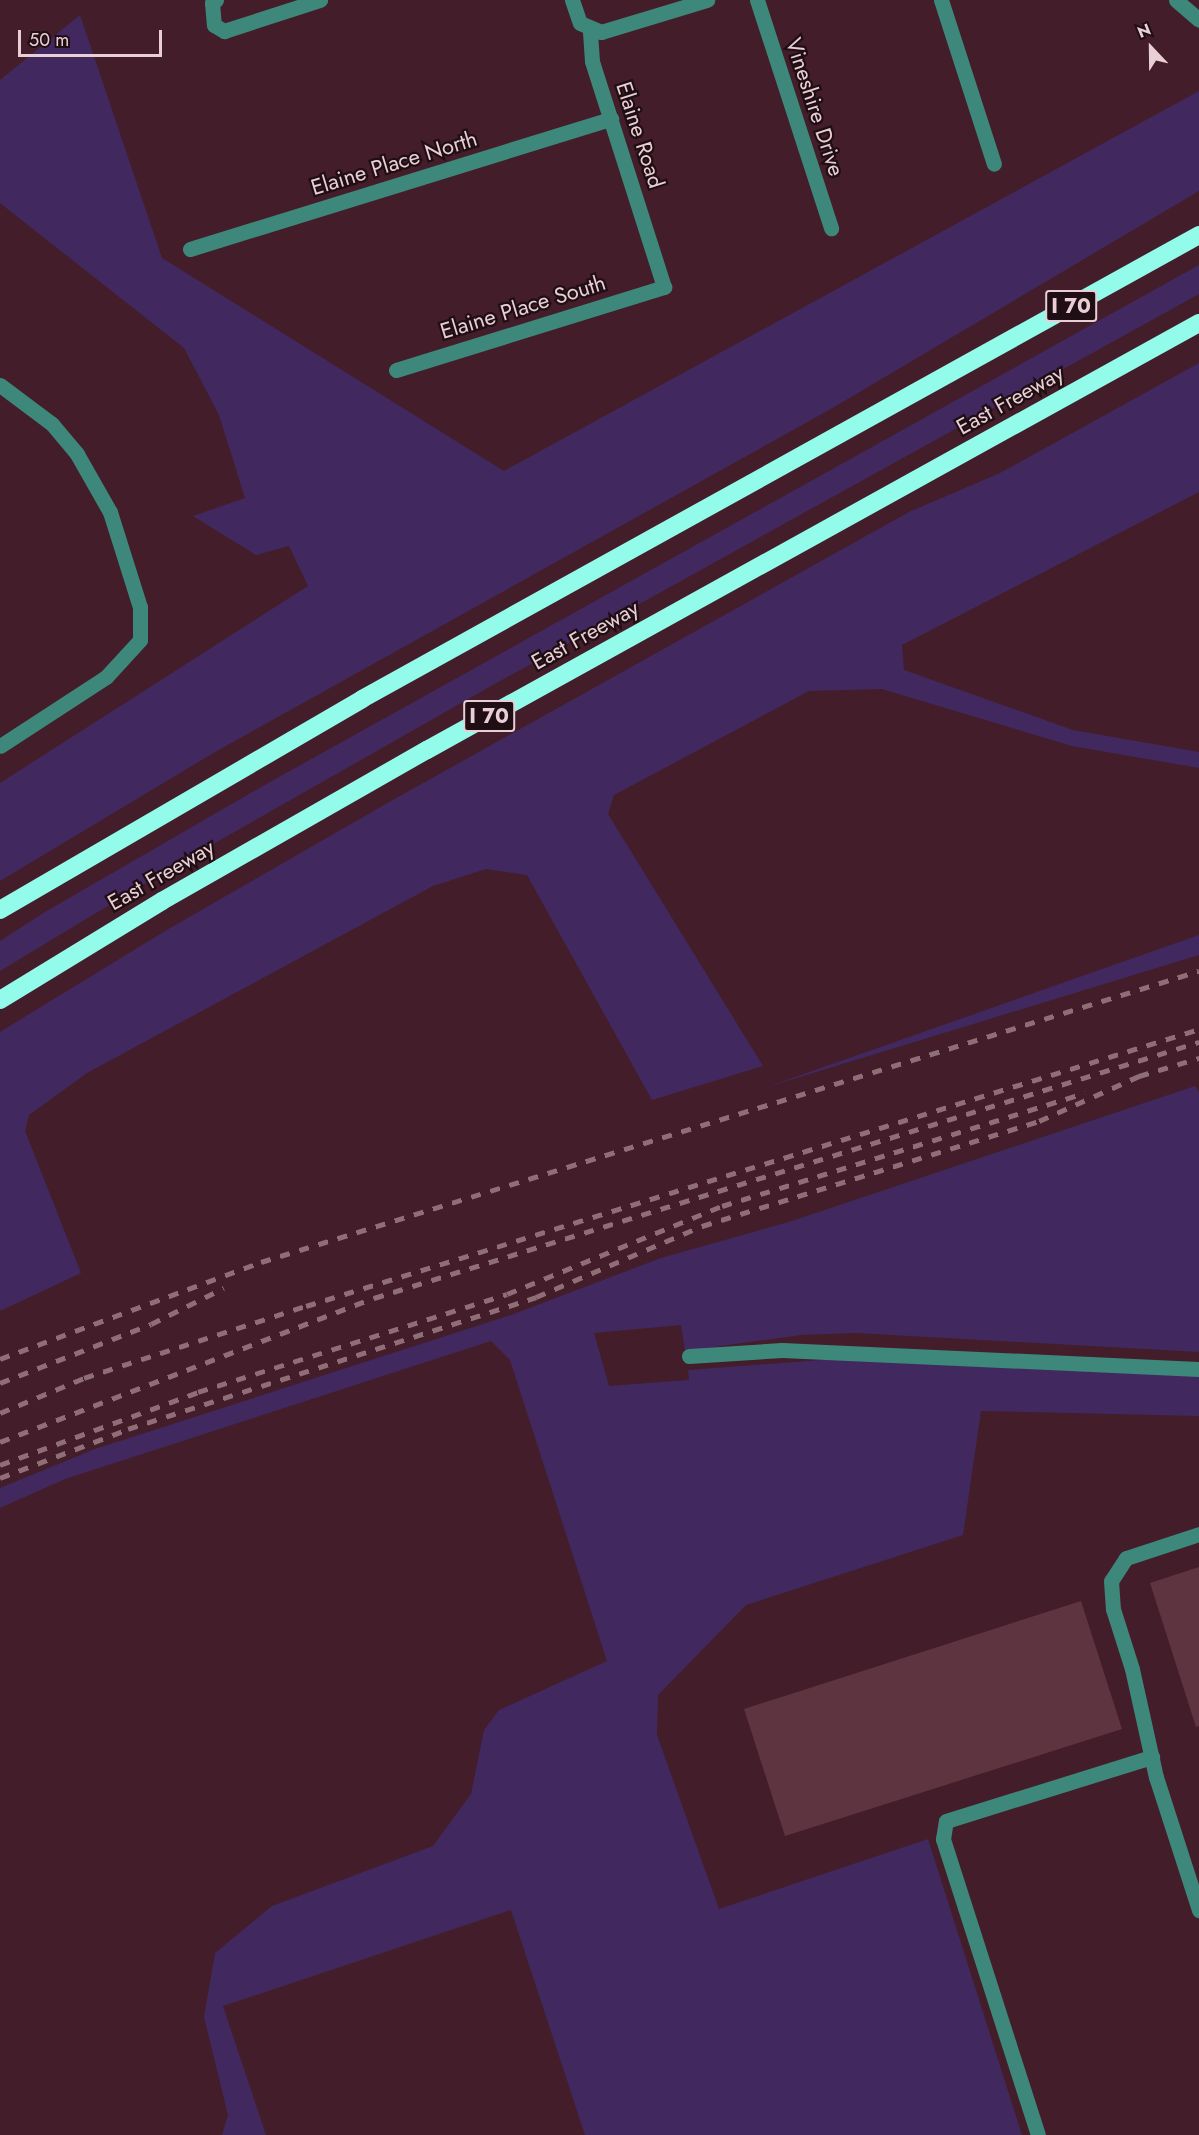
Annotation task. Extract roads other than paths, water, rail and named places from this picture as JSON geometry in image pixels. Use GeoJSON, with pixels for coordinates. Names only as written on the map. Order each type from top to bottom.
{"type":"FeatureCollection","features":[{"type":"Feature","properties":{"kind":"highway"},"geometry":{"type":"LineString","coordinates":[[1006,342],[1199,224]]}},
{"type":"Feature","properties":{"kind":"highway","name":"I 70"},"geometry":{"type":"LineString","coordinates":[[0,910],[362,699],[1199,235]]}},
{"type":"Feature","properties":{"kind":"highway","name":"East Freeway"},"geometry":{"type":"LineString","coordinates":[[0,1000],[162,901],[417,756],[1199,323]]}},
{"type":"Feature","properties":{"kind":"street"},"geometry":{"type":"LineString","coordinates":[[216,0],[212,3],[214,25],[224,31],[320,0]]}},
{"type":"Feature","properties":{"kind":"street"},"geometry":{"type":"LineString","coordinates":[[572,0],[580,23],[590,29],[612,31],[707,0]]}},
{"type":"Feature","properties":{"kind":"street","name":"Vineshire Drive"},"geometry":{"type":"LineString","coordinates":[[757,0],[831,228]]}},
{"type":"Feature","properties":{"kind":"street"},"geometry":{"type":"LineString","coordinates":[[942,0],[994,164]]}},
{"type":"Feature","properties":{"kind":"street"},"geometry":{"type":"LineString","coordinates":[[1176,0],[1199,20]]}},
{"type":"Feature","properties":{"kind":"street","name":"Elaine Road"},"geometry":{"type":"LineString","coordinates":[[590,29],[592,61],[664,287]]}},
{"type":"Feature","properties":{"kind":"street","name":"Elaine Place North"},"geometry":{"type":"LineString","coordinates":[[190,249],[611,119]]}},
{"type":"Feature","properties":{"kind":"street","name":"Elaine Place South"},"geometry":{"type":"LineString","coordinates":[[396,370],[664,287]]}},
{"type":"Feature","properties":{"kind":"street"},"geometry":{"type":"LineString","coordinates":[[0,385],[52,424],[77,454],[110,512],[140,607],[140,640],[106,677],[0,746]]}},
{"type":"Feature","properties":{"kind":"street"},"geometry":{"type":"LineString","coordinates":[[689,1356],[782,1350],[1199,1369]]}},
{"type":"Feature","properties":{"kind":"street"},"geometry":{"type":"LineString","coordinates":[[1199,1534],[1126,1558],[1111,1581],[1113,1609],[1132,1669],[1152,1757],[1199,1910]]}},
{"type":"Feature","properties":{"kind":"street"},"geometry":{"type":"LineString","coordinates":[[1038,2135],[942,1839],[946,1821],[1152,1757]]}},
{"type":"Feature","properties":{"kind":"railway"},"geometry":{"type":"LineString","coordinates":[[0,1359],[261,1262],[1199,971]]}},
{"type":"Feature","properties":{"kind":"railway"},"geometry":{"type":"LineString","coordinates":[[0,1413],[84,1378],[306,1306],[1199,1029]]}},
{"type":"Feature","properties":{"kind":"railway"},"geometry":{"type":"LineString","coordinates":[[0,1442],[374,1298],[1199,1042]]}},
{"type":"Feature","properties":{"kind":"railway"},"geometry":{"type":"LineString","coordinates":[[0,1478],[128,1429],[536,1297],[702,1226],[1039,1121],[1139,1076],[1199,1058]]}},
{"type":"Feature","properties":{"kind":"railway"},"geometry":{"type":"LineString","coordinates":[[0,1465],[198,1392],[507,1294],[722,1206],[1085,1093]]}},
{"type":"Feature","properties":{"kind":"railway"},"geometry":{"type":"LineString","coordinates":[[0,1383],[151,1324],[224,1288]]}}]}
